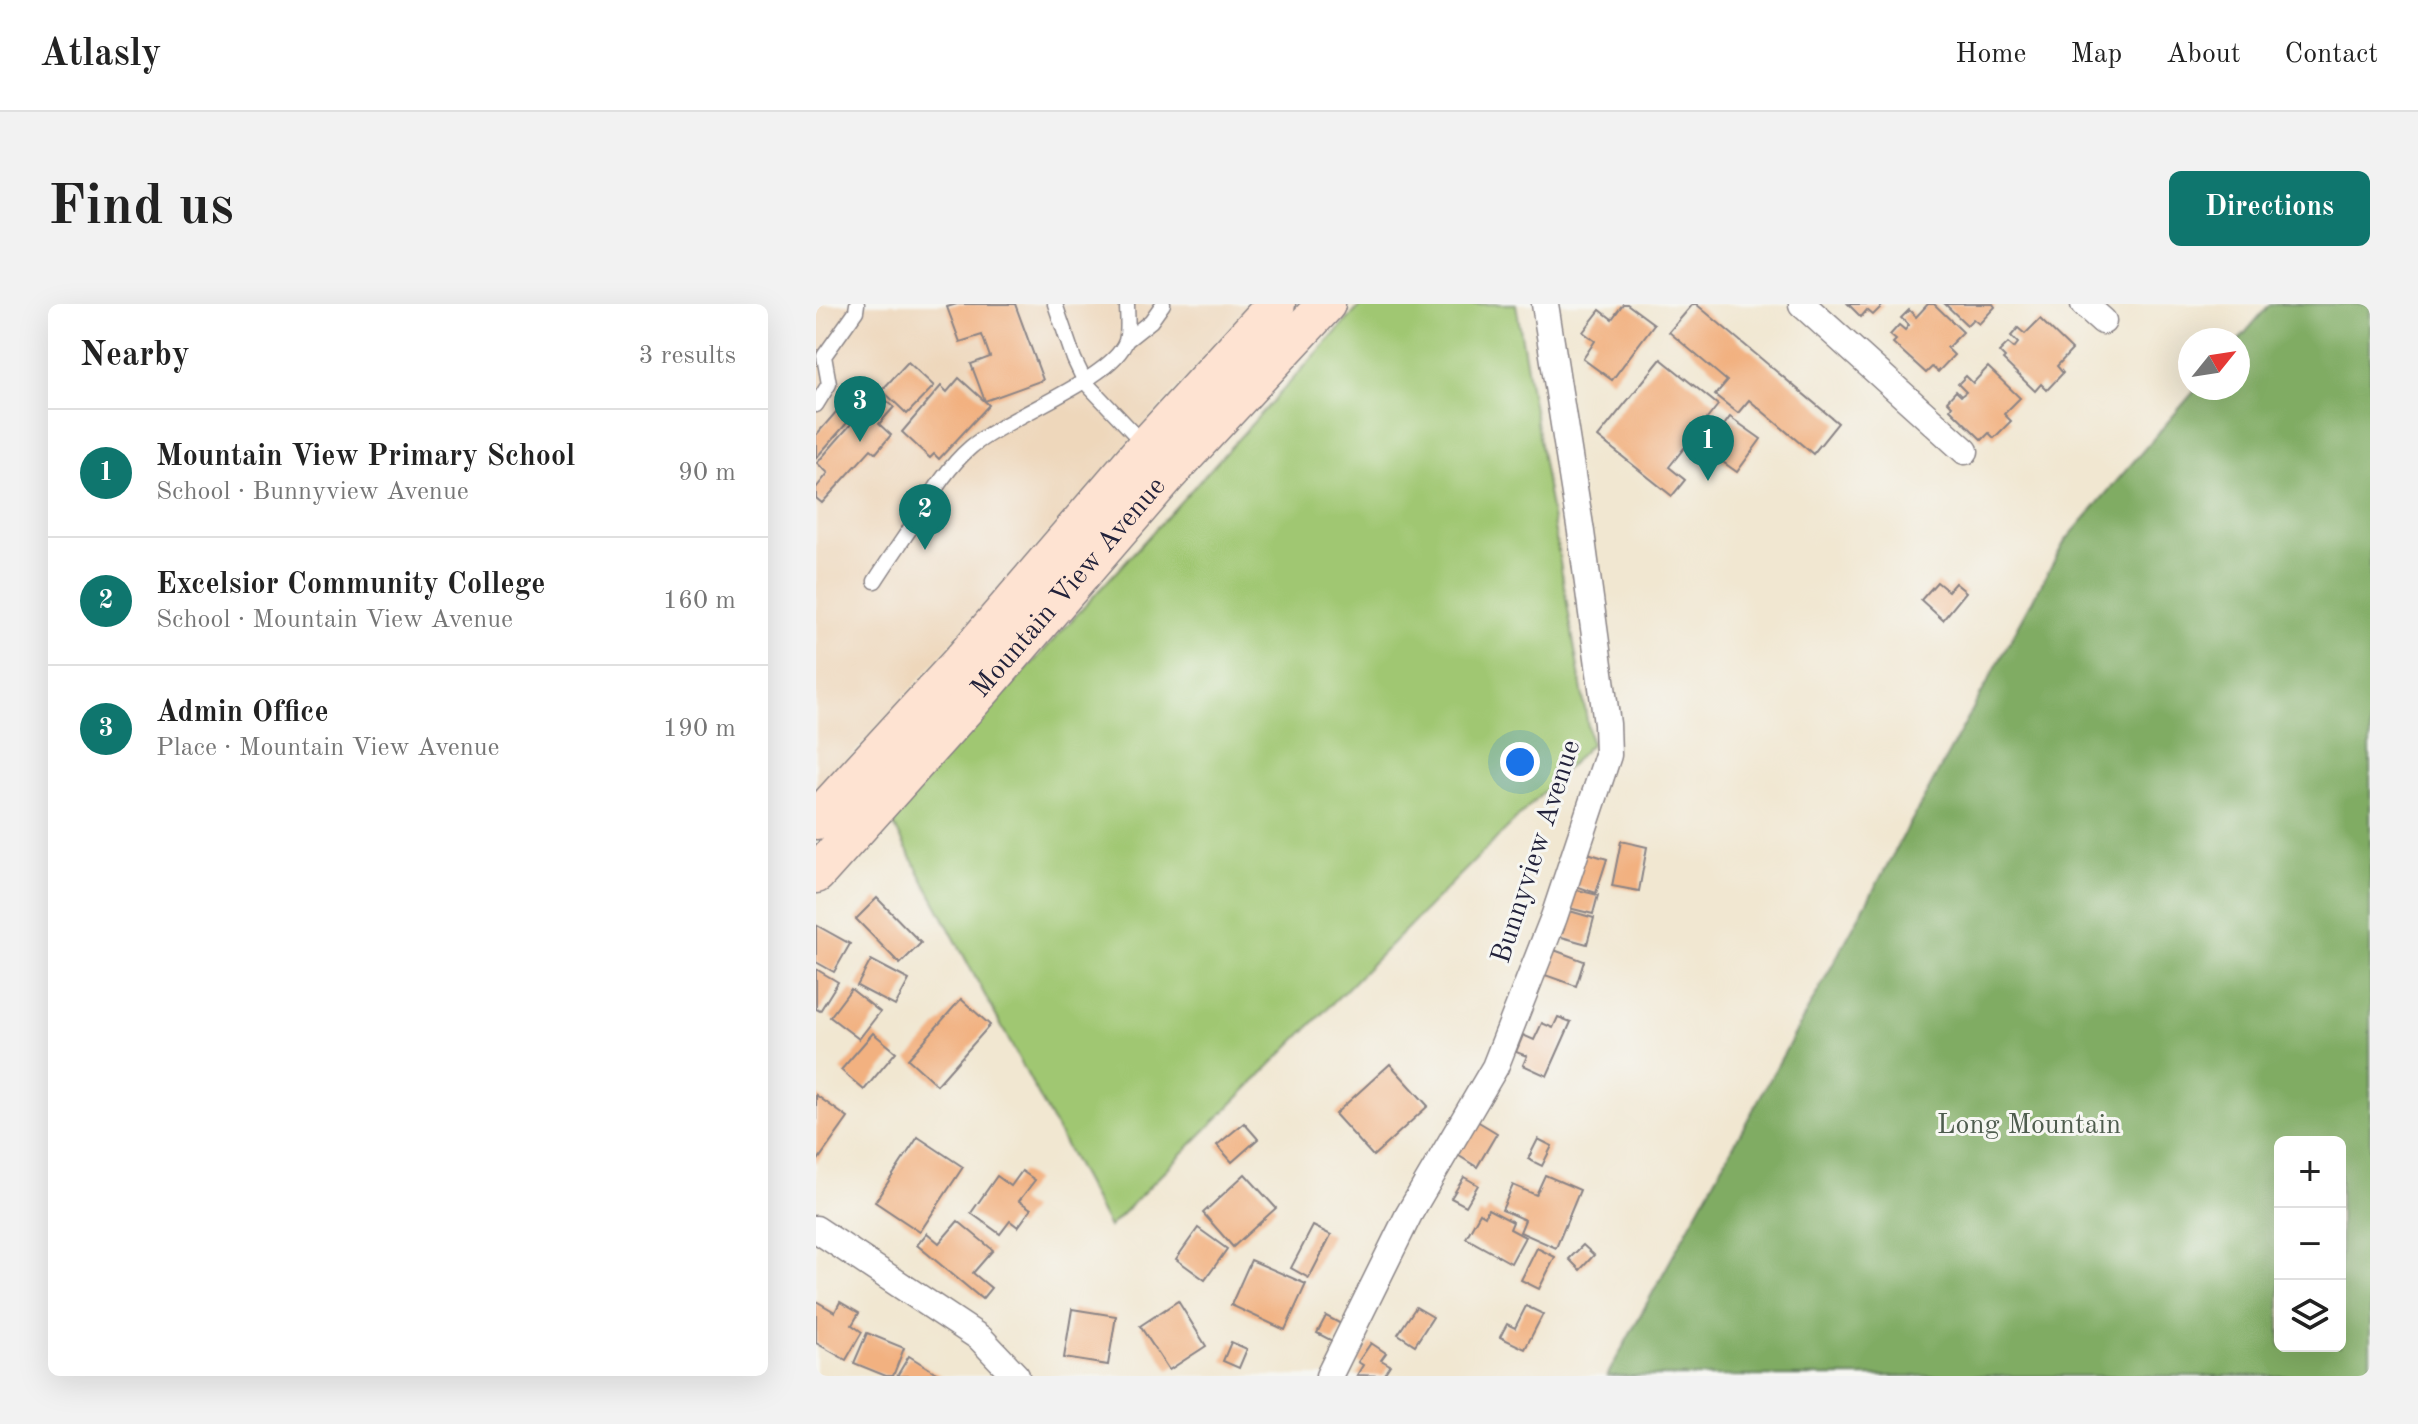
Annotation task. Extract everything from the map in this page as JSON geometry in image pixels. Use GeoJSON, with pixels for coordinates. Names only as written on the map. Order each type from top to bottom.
{"type":"FeatureCollection","features":[{"type":"Feature","properties":{"kind":"main road","name":"Mountain View Avenue"},"geometry":{"type":"LineString","coordinates":[[816,820],[959,664],[1146,446],[1276,304]]}},
{"type":"Feature","properties":{"kind":"main road","name":"Mountain View Avenue"},"geometry":{"type":"LineString","coordinates":[[816,874],[984,687],[1166,476],[1326,304]]}},
{"type":"Feature","properties":{"kind":"street","name":"Bunnyview Avenue"},"geometry":{"type":"LineString","coordinates":[[1329,1376],[1409,1214],[1495,1067],[1554,917],[1608,755],[1607,724],[1581,532],[1545,304]]}},
{"type":"Feature","properties":{"kind":"street"},"geometry":{"type":"LineString","coordinates":[[1802,304],[1965,451]]}},
{"type":"Feature","properties":{"kind":"street"},"geometry":{"type":"LineString","coordinates":[[816,1229],[980,1338],[1016,1376]]}},
{"type":"Feature","properties":{"kind":"lane"},"geometry":{"type":"LineString","coordinates":[[816,405],[829,384],[820,355],[856,311],[857,304]]}},
{"type":"Feature","properties":{"kind":"lane"},"geometry":{"type":"LineString","coordinates":[[1055,304],[1085,382],[1146,446]]}},
{"type":"Feature","properties":{"kind":"lane"},"geometry":{"type":"LineString","coordinates":[[1127,304],[1127,340]]}},
{"type":"Feature","properties":{"kind":"lane"},"geometry":{"type":"LineString","coordinates":[[875,581],[942,479],[971,447],[1001,425],[1085,382],[1119,353],[1127,340],[1151,321],[1163,304]]}},
{"type":"Feature","properties":{"kind":"shaded area"},"geometry":{"type":"Polygon","coordinates":[[[816,304],[1252,304],[816,796],[816,304]]]}},
{"type":"Feature","properties":{"kind":"green space"},"geometry":{"type":"Polygon","coordinates":[[[1362,304],[1516,304],[1591,744],[1109,1227],[890,818],[1362,304]]]}},
{"type":"Feature","properties":{"kind":"green space","name":"Long Mountain"},"geometry":{"type":"Polygon","coordinates":[[[2270,304],[2370,304],[2370,1376],[1607,1376],[2065,541],[2187,400],[2250,400],[2249,328],[2270,304]]]}},
{"type":"Feature","properties":{"kind":"building"},"geometry":{"type":"Polygon","coordinates":[[[957,304],[1015,304],[1043,380],[985,401],[971,364],[990,357],[982,335],[960,342],[947,307],[957,304]]]}},
{"type":"Feature","properties":{"kind":"building"},"geometry":{"type":"Polygon","coordinates":[[[1623,304],[1654,324],[1612,380],[1583,359],[1595,341],[1583,332],[1600,310],[1612,319],[1623,304]]]}},
{"type":"Feature","properties":{"kind":"building"},"geometry":{"type":"Polygon","coordinates":[[[1693,304],[1838,423],[1813,454],[1749,400],[1738,413],[1715,395],[1727,381],[1669,332],[1693,304]]]}},
{"type":"Feature","properties":{"kind":"building"},"geometry":{"type":"Polygon","coordinates":[[[1848,304],[1884,304],[1873,315],[1867,310],[1861,317],[1848,304]]]}},
{"type":"Feature","properties":{"kind":"building"},"geometry":{"type":"Polygon","coordinates":[[[1928,304],[1934,304],[1963,332],[1947,348],[1954,355],[1938,372],[1932,367],[1926,373],[1893,343],[1896,340],[1890,335],[1899,325],[1905,330],[1909,325],[1901,318],[1909,310],[1916,317],[1928,304]]]}},
{"type":"Feature","properties":{"kind":"building"},"geometry":{"type":"Polygon","coordinates":[[[1945,304],[1993,304],[1995,307],[1979,324],[1973,319],[1967,325],[1945,304]]]}},
{"type":"Feature","properties":{"kind":"building"},"geometry":{"type":"Polygon","coordinates":[[[2040,319],[2072,350],[2057,366],[2063,373],[2047,390],[2041,384],[2035,391],[2003,360],[2005,358],[1999,352],[2008,343],[2014,348],[2018,343],[2011,336],[2018,328],[2025,334],[2040,319]]]}},
{"type":"Feature","properties":{"kind":"building"},"geometry":{"type":"Polygon","coordinates":[[[1661,359],[1718,405],[1669,467],[1685,480],[1672,496],[1598,437],[1661,359]]]}},
{"type":"Feature","properties":{"kind":"building"},"geometry":{"type":"Polygon","coordinates":[[[908,362],[934,386],[907,414],[882,390],[908,362]]]}},
{"type":"Feature","properties":{"kind":"building"},"geometry":{"type":"Polygon","coordinates":[[[1988,367],[2020,398],[2004,414],[2011,421],[1994,438],[1989,433],[1982,440],[1950,409],[1952,406],[1947,401],[1956,391],[1961,396],[1966,392],[1958,384],[1966,376],[1973,383],[1988,367]]]}},
{"type":"Feature","properties":{"kind":"building"},"geometry":{"type":"Polygon","coordinates":[[[959,378],[989,405],[939,459],[934,454],[930,458],[902,432],[941,386],[947,392],[959,378]]]}},
{"type":"Feature","properties":{"kind":"building"},"geometry":{"type":"Polygon","coordinates":[[[878,393],[894,407],[879,424],[891,435],[876,453],[871,449],[822,503],[816,498],[816,488],[828,473],[817,463],[878,393]]]}},
{"type":"Feature","properties":{"kind":"building"},"geometry":{"type":"Polygon","coordinates":[[[850,396],[862,406],[816,458],[816,435],[850,396]]]}},
{"type":"Feature","properties":{"kind":"building"},"geometry":{"type":"Polygon","coordinates":[[[1730,417],[1761,439],[1737,472],[1706,450],[1730,417]]]}},
{"type":"Feature","properties":{"kind":"building"},"geometry":{"type":"Polygon","coordinates":[[[1937,582],[1948,591],[1955,583],[1966,592],[1943,620],[1921,600],[1937,582]]]}},
{"type":"Feature","properties":{"kind":"building"},"geometry":{"type":"Polygon","coordinates":[[[1621,841],[1647,847],[1639,891],[1612,886],[1621,841]]]}},
{"type":"Feature","properties":{"kind":"building"},"geometry":{"type":"Polygon","coordinates":[[[1581,851],[1607,859],[1596,893],[1570,884],[1581,851]]]}},
{"type":"Feature","properties":{"kind":"building"},"geometry":{"type":"Polygon","coordinates":[[[1565,887],[1598,895],[1593,914],[1561,906],[1565,887]]]}},
{"type":"Feature","properties":{"kind":"building"},"geometry":{"type":"Polygon","coordinates":[[[877,898],[921,943],[900,964],[856,919],[877,898]]]}},
{"type":"Feature","properties":{"kind":"building"},"geometry":{"type":"Polygon","coordinates":[[[1566,910],[1594,918],[1587,944],[1558,936],[1566,910]]]}},
{"type":"Feature","properties":{"kind":"building"},"geometry":{"type":"Polygon","coordinates":[[[816,925],[850,944],[834,972],[816,962],[816,925]]]}},
{"type":"Feature","properties":{"kind":"building"},"geometry":{"type":"Polygon","coordinates":[[[1554,950],[1584,961],[1576,986],[1545,975],[1554,950]]]}},
{"type":"Feature","properties":{"kind":"building"},"geometry":{"type":"Polygon","coordinates":[[[871,960],[909,980],[895,1006],[857,986],[871,960]]]}},
{"type":"Feature","properties":{"kind":"building"},"geometry":{"type":"Polygon","coordinates":[[[816,969],[838,982],[820,1011],[816,1009],[816,969]]]}},
{"type":"Feature","properties":{"kind":"building"},"geometry":{"type":"Polygon","coordinates":[[[851,989],[880,1012],[859,1039],[830,1017],[851,989]]]}},
{"type":"Feature","properties":{"kind":"building"},"geometry":{"type":"Polygon","coordinates":[[[961,999],[990,1025],[937,1085],[908,1059],[961,999]]]}},
{"type":"Feature","properties":{"kind":"building"},"geometry":{"type":"Polygon","coordinates":[[[1558,1017],[1571,1022],[1547,1076],[1523,1065],[1527,1056],[1516,1052],[1523,1035],[1534,1040],[1542,1023],[1553,1028],[1558,1017]]]}},
{"type":"Feature","properties":{"kind":"building"},"geometry":{"type":"Polygon","coordinates":[[[873,1033],[896,1052],[864,1090],[841,1070],[873,1033]]]}},
{"type":"Feature","properties":{"kind":"building"},"geometry":{"type":"Polygon","coordinates":[[[1390,1064],[1428,1106],[1373,1156],[1335,1114],[1390,1064]]]}},
{"type":"Feature","properties":{"kind":"building"},"geometry":{"type":"Polygon","coordinates":[[[816,1095],[848,1118],[816,1163],[816,1095]]]}},
{"type":"Feature","properties":{"kind":"building"},"geometry":{"type":"Polygon","coordinates":[[[1477,1121],[1497,1133],[1477,1167],[1456,1154],[1477,1121]]]}},
{"type":"Feature","properties":{"kind":"building"},"geometry":{"type":"Polygon","coordinates":[[[1244,1123],[1258,1139],[1232,1162],[1217,1145],[1244,1123]]]}},
{"type":"Feature","properties":{"kind":"building"},"geometry":{"type":"Polygon","coordinates":[[[918,1137],[963,1167],[920,1232],[875,1202],[918,1137]]]}},
{"type":"Feature","properties":{"kind":"building"},"geometry":{"type":"Polygon","coordinates":[[[1538,1139],[1552,1146],[1542,1166],[1528,1159],[1538,1139]]]}},
{"type":"Feature","properties":{"kind":"building"},"geometry":{"type":"Polygon","coordinates":[[[1022,1171],[1035,1180],[1019,1201],[1031,1209],[1018,1227],[1010,1221],[1000,1234],[971,1213],[997,1176],[1011,1186],[1022,1171]]]}},
{"type":"Feature","properties":{"kind":"building"},"geometry":{"type":"Polygon","coordinates":[[[1245,1174],[1276,1208],[1233,1247],[1203,1213],[1245,1174]]]}},
{"type":"Feature","properties":{"kind":"building"},"geometry":{"type":"Polygon","coordinates":[[[1545,1175],[1580,1190],[1556,1248],[1520,1232],[1525,1220],[1502,1210],[1513,1185],[1536,1195],[1545,1175]]]}},
{"type":"Feature","properties":{"kind":"building"},"geometry":{"type":"Polygon","coordinates":[[[1464,1177],[1478,1185],[1466,1206],[1451,1198],[1464,1177]]]}},
{"type":"Feature","properties":{"kind":"building"},"geometry":{"type":"Polygon","coordinates":[[[1488,1209],[1513,1222],[1510,1229],[1525,1237],[1511,1263],[1466,1238],[1480,1213],[1485,1216],[1488,1209]]]}},
{"type":"Feature","properties":{"kind":"building"},"geometry":{"type":"Polygon","coordinates":[[[958,1221],[993,1250],[973,1273],[991,1288],[982,1299],[917,1245],[927,1233],[939,1243],[958,1221]]]}},
{"type":"Feature","properties":{"kind":"building"},"geometry":{"type":"Polygon","coordinates":[[[1313,1226],[1331,1235],[1309,1278],[1291,1268],[1313,1226]]]}},
{"type":"Feature","properties":{"kind":"building"},"geometry":{"type":"Polygon","coordinates":[[[1198,1228],[1227,1249],[1205,1280],[1176,1259],[1198,1228]]]}},
{"type":"Feature","properties":{"kind":"building"},"geometry":{"type":"Polygon","coordinates":[[[1583,1245],[1594,1255],[1580,1270],[1569,1259],[1583,1245]]]}},
{"type":"Feature","properties":{"kind":"building"},"geometry":{"type":"Polygon","coordinates":[[[1537,1248],[1555,1257],[1539,1289],[1521,1280],[1537,1248]]]}},
{"type":"Feature","properties":{"kind":"building"},"geometry":{"type":"Polygon","coordinates":[[[1251,1260],[1306,1284],[1285,1330],[1231,1305],[1251,1260]]]}},
{"type":"Feature","properties":{"kind":"building"},"geometry":{"type":"Polygon","coordinates":[[[816,1301],[835,1312],[840,1302],[859,1313],[852,1325],[862,1332],[846,1360],[816,1343],[816,1301]]]}},
{"type":"Feature","properties":{"kind":"building"},"geometry":{"type":"Polygon","coordinates":[[[1178,1301],[1206,1346],[1169,1370],[1140,1326],[1178,1301]]]}},
{"type":"Feature","properties":{"kind":"building"},"geometry":{"type":"Polygon","coordinates":[[[1526,1306],[1543,1314],[1525,1349],[1500,1337],[1507,1324],[1515,1328],[1526,1306]]]}},
{"type":"Feature","properties":{"kind":"building"},"geometry":{"type":"Polygon","coordinates":[[[1416,1307],[1433,1317],[1415,1345],[1398,1334],[1416,1307]]]}},
{"type":"Feature","properties":{"kind":"building"},"geometry":{"type":"Polygon","coordinates":[[[1072,1309],[1116,1316],[1108,1365],[1064,1358],[1072,1309]]]}},
{"type":"Feature","properties":{"kind":"building"},"geometry":{"type":"Polygon","coordinates":[[[1326,1316],[1343,1325],[1334,1342],[1317,1333],[1326,1316]]]}},
{"type":"Feature","properties":{"kind":"building"},"geometry":{"type":"Polygon","coordinates":[[[867,1333],[904,1348],[893,1376],[854,1363],[867,1333]]]}},
{"type":"Feature","properties":{"kind":"building"},"geometry":{"type":"Polygon","coordinates":[[[1231,1342],[1247,1349],[1239,1368],[1223,1361],[1231,1342]]]}},
{"type":"Feature","properties":{"kind":"building"},"geometry":{"type":"Polygon","coordinates":[[[1371,1343],[1386,1353],[1381,1360],[1390,1365],[1383,1376],[1357,1375],[1363,1365],[1358,1362],[1371,1343]]]}},
{"type":"Feature","properties":{"kind":"building"},"geometry":{"type":"Polygon","coordinates":[[[909,1356],[941,1376],[897,1376],[909,1356]]]}},
{"type":"Feature","properties":{"kind":"place","name":"Admin Office"},"geometry":{"type":"Point","coordinates":[860,442]}},
{"type":"Feature","properties":{"kind":"place","name":"Mountain View Primary School"},"geometry":{"type":"Point","coordinates":[1708,481]}},
{"type":"Feature","properties":{"kind":"place","name":"Excelsior Community College"},"geometry":{"type":"Point","coordinates":[925,550]}}]}
